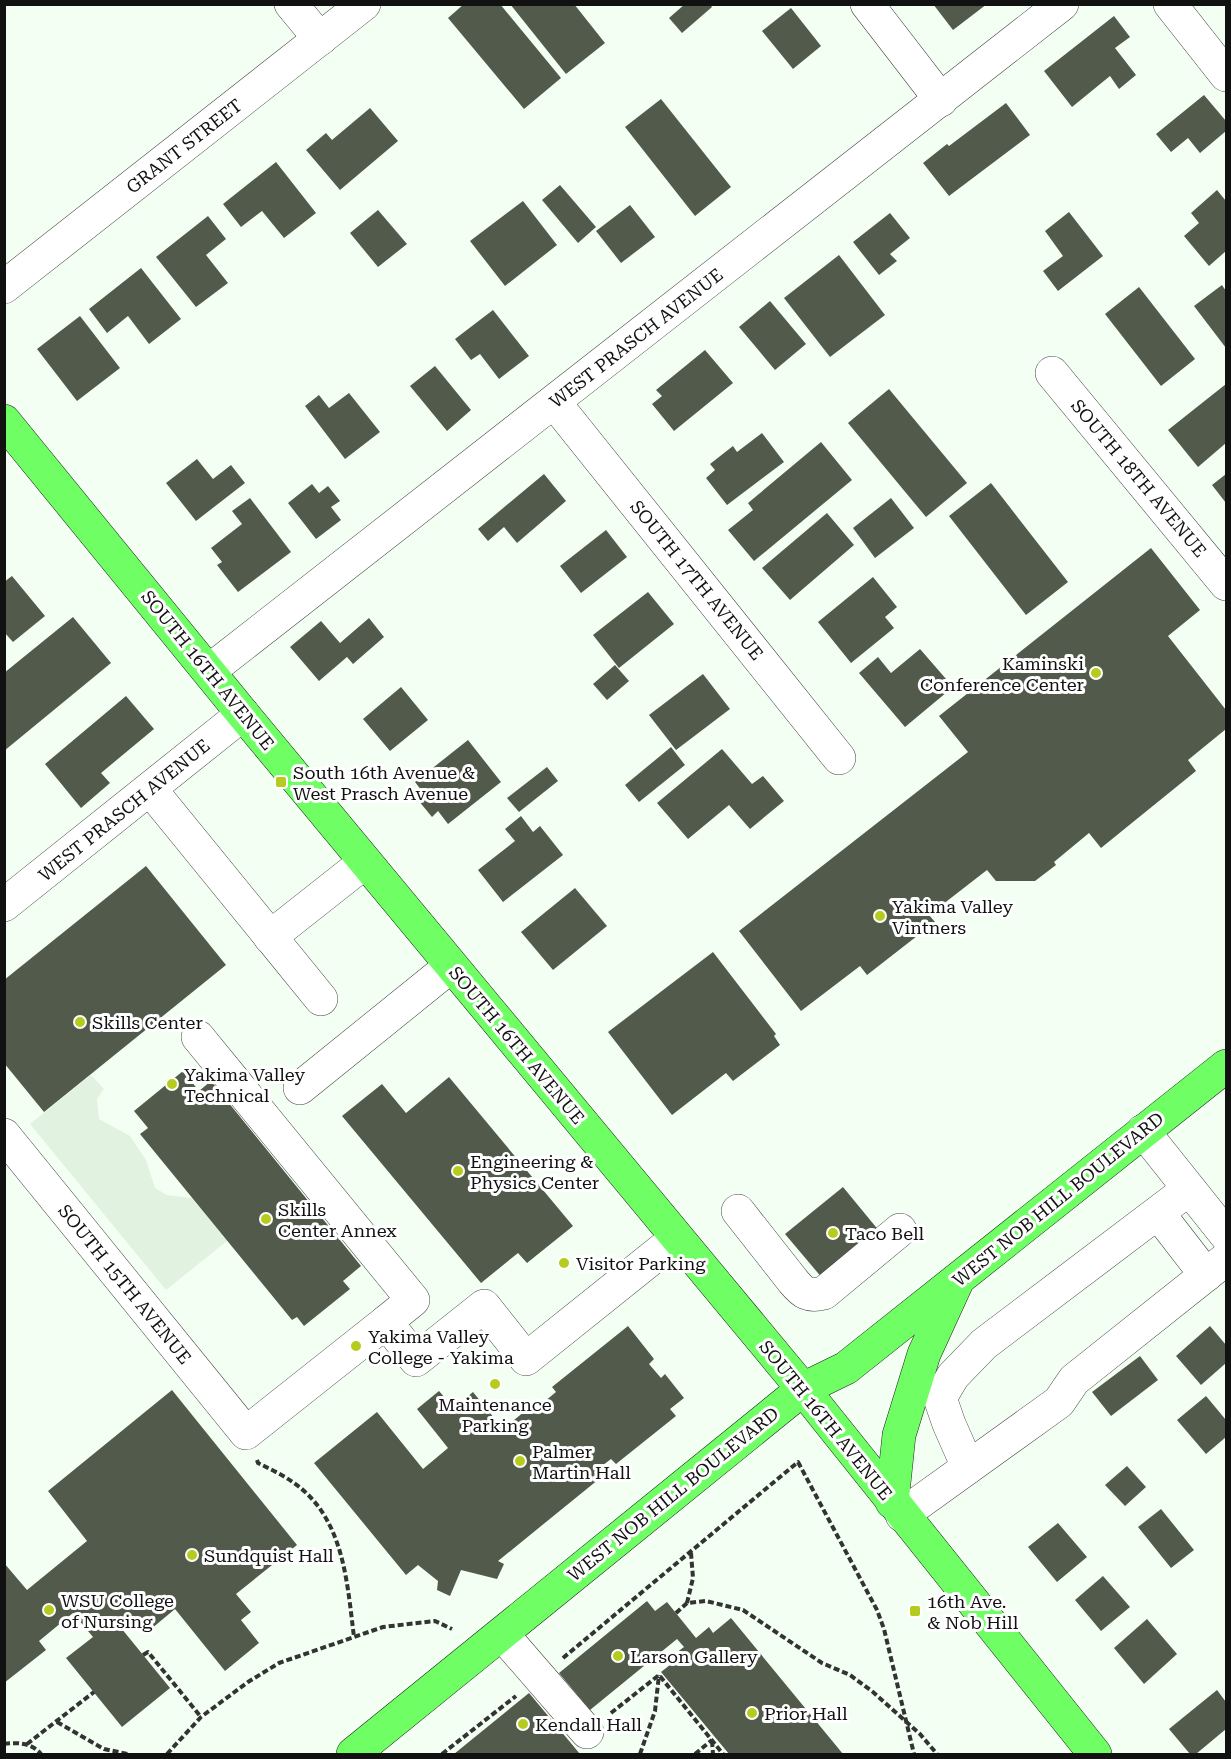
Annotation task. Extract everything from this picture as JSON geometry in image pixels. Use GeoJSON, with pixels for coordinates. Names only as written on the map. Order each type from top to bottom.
{"type":"FeatureCollection","features":[{"type":"Feature","properties":{"kind":"main road","name":"SOUTH 16TH AVENUE"},"geometry":{"type":"LineString","coordinates":[[4,421],[365,862],[803,1389],[1088,1751]]}},
{"type":"Feature","properties":{"kind":"main road","name":"WEST NOB HILL BOULEVARD"},"geometry":{"type":"LineString","coordinates":[[353,1755],[803,1389],[846,1368],[1227,1066]]}},
{"type":"Feature","properties":{"kind":"main road"},"geometry":{"type":"LineString","coordinates":[[897,1509],[899,1435],[924,1354],[953,1283]]}},
{"type":"Feature","properties":{"kind":"street"},"geometry":{"type":"LineString","coordinates":[[291,4],[320,39]]}},
{"type":"Feature","properties":{"kind":"street","name":"GRANT STREET"},"geometry":{"type":"LineString","coordinates":[[4,287],[364,4]]}},
{"type":"Feature","properties":{"kind":"street"},"geometry":{"type":"LineString","coordinates":[[867,4],[941,100]]}},
{"type":"Feature","properties":{"kind":"street","name":"WEST PRASCH AVENUE"},"geometry":{"type":"LineString","coordinates":[[209,671],[1062,4]]}},
{"type":"Feature","properties":{"kind":"street"},"geometry":{"type":"LineString","coordinates":[[1170,4],[1227,75]]}},
{"type":"Feature","properties":{"kind":"street","name":"SOUTH 18TH AVENUE"},"geometry":{"type":"LineString","coordinates":[[1052,373],[1227,584]]}},
{"type":"Feature","properties":{"kind":"street","name":"SOUTH 17TH AVENUE"},"geometry":{"type":"LineString","coordinates":[[554,402],[839,758]]}},
{"type":"Feature","properties":{"kind":"street","name":"WEST PRASCH AVENUE"},"geometry":{"type":"LineString","coordinates":[[4,905],[243,714]]}},
{"type":"Feature","properties":{"kind":"street"},"geometry":{"type":"LineString","coordinates":[[150,789],[321,999]]}},
{"type":"Feature","properties":{"kind":"street"},"geometry":{"type":"LineString","coordinates":[[270,936],[365,862]]}},
{"type":"Feature","properties":{"kind":"street"},"geometry":{"type":"LineString","coordinates":[[300,1088],[452,966]]}},
{"type":"Feature","properties":{"kind":"street"},"geometry":{"type":"LineString","coordinates":[[198,1037],[413,1300],[246,1433]]}},
{"type":"Feature","properties":{"kind":"street"},"geometry":{"type":"LineString","coordinates":[[1143,1131],[1227,1235]]}},
{"type":"Feature","properties":{"kind":"street","name":"SOUTH 15TH AVENUE"},"geometry":{"type":"LineString","coordinates":[[4,1135],[246,1433]]}},
{"type":"Feature","properties":{"kind":"street"},"geometry":{"type":"LineString","coordinates":[[968,1467],[940,1398],[953,1376],[984,1344],[1189,1189]]}},
{"type":"Feature","properties":{"kind":"street"},"geometry":{"type":"LineString","coordinates":[[738,1211],[801,1291],[812,1296],[824,1293],[900,1230]]}},
{"type":"Feature","properties":{"kind":"street"},"geometry":{"type":"LineString","coordinates":[[897,1509],[968,1467],[1059,1402],[1074,1380],[1216,1267],[1158,1213]]}},
{"type":"Feature","properties":{"kind":"street"},"geometry":{"type":"LineString","coordinates":[[386,1322],[416,1360],[484,1306],[526,1359],[677,1238]]}},
{"type":"Feature","properties":{"kind":"street"},"geometry":{"type":"LineString","coordinates":[[502,1634],[587,1732]]}},
{"type":"Feature","properties":{"kind":"path"},"geometry":{"type":"LineString","coordinates":[[246,1433],[258,1463],[294,1483],[311,1497],[335,1536],[344,1560],[354,1637]]}},
{"type":"Feature","properties":{"kind":"path"},"geometry":{"type":"LineString","coordinates":[[442,1755],[540,1677],[798,1462],[877,1610],[908,1722],[914,1755]]}},
{"type":"Feature","properties":{"kind":"path"},"geometry":{"type":"LineString","coordinates":[[676,1613],[687,1603],[693,1578],[691,1552]]}},
{"type":"Feature","properties":{"kind":"path"},"geometry":{"type":"LineString","coordinates":[[687,1603],[706,1602],[743,1610],[822,1663],[850,1675],[908,1722],[937,1755]]}},
{"type":"Feature","properties":{"kind":"path"},"geometry":{"type":"LineString","coordinates":[[168,1755],[201,1717],[248,1682],[279,1663],[383,1627],[435,1621],[452,1629]]}},
{"type":"Feature","properties":{"kind":"path"},"geometry":{"type":"LineString","coordinates":[[143,1655],[148,1652],[201,1717]]}},
{"type":"Feature","properties":{"kind":"path"},"geometry":{"type":"LineString","coordinates":[[587,1732],[659,1674]]}},
{"type":"Feature","properties":{"kind":"path"},"geometry":{"type":"LineString","coordinates":[[659,1674],[723,1755]]}},
{"type":"Feature","properties":{"kind":"path"},"geometry":{"type":"LineString","coordinates":[[640,1755],[655,1711],[659,1674]]}},
{"type":"Feature","properties":{"kind":"path"},"geometry":{"type":"LineString","coordinates":[[27,1744],[94,1692]]}},
{"type":"Feature","properties":{"kind":"path"},"geometry":{"type":"LineString","coordinates":[[57,1722],[104,1749],[128,1755]]}},
{"type":"Feature","properties":{"kind":"path"},"geometry":{"type":"LineString","coordinates":[[695,1755],[712,1740]]}},
{"type":"Feature","properties":{"kind":"path"},"geometry":{"type":"LineString","coordinates":[[712,1740],[714,1755]]}},
{"type":"Feature","properties":{"kind":"path"},"geometry":{"type":"LineString","coordinates":[[4,1744],[16,1742],[27,1744],[41,1755]]}},
{"type":"Feature","properties":{"kind":"shaded area"},"geometry":{"type":"Polygon","coordinates":[[[91,1075],[104,1089],[97,1099],[99,1119],[130,1136],[146,1160],[155,1188],[167,1195],[192,1198],[227,1241],[166,1290],[30,1124],[91,1075]]]}},
{"type":"Feature","properties":{"kind":"building"},"geometry":{"type":"Polygon","coordinates":[[[464,4],[500,4],[561,78],[524,109],[448,18],[464,4]]]}},
{"type":"Feature","properties":{"kind":"building"},"geometry":{"type":"Polygon","coordinates":[[[510,4],[574,4],[605,43],[566,74],[510,4]]]}},
{"type":"Feature","properties":{"kind":"building"},"geometry":{"type":"Polygon","coordinates":[[[685,4],[710,4],[712,7],[682,33],[669,18],[685,4]]]}},
{"type":"Feature","properties":{"kind":"building"},"geometry":{"type":"Polygon","coordinates":[[[933,4],[987,4],[953,30],[933,4]]]}},
{"type":"Feature","properties":{"kind":"building"},"geometry":{"type":"Polygon","coordinates":[[[791,8],[821,46],[793,69],[762,31],[791,8]]]}},
{"type":"Feature","properties":{"kind":"building"},"geometry":{"type":"Polygon","coordinates":[[[1114,16],[1130,37],[1115,48],[1136,75],[1119,89],[1110,76],[1072,107],[1044,71],[1114,16]]]}},
{"type":"Feature","properties":{"kind":"building"},"geometry":{"type":"Polygon","coordinates":[[[1204,95],[1226,121],[1226,131],[1200,153],[1188,138],[1171,152],[1156,134],[1204,95]]]}},
{"type":"Feature","properties":{"kind":"building"},"geometry":{"type":"Polygon","coordinates":[[[661,99],[731,187],[695,216],[625,127],[661,99]]]}},
{"type":"Feature","properties":{"kind":"building"},"geometry":{"type":"Polygon","coordinates":[[[1006,103],[1030,135],[949,196],[923,163],[1006,103]]]}},
{"type":"Feature","properties":{"kind":"building"},"geometry":{"type":"Polygon","coordinates":[[[370,108],[398,141],[340,190],[306,150],[326,133],[332,140],[370,108]]]}},
{"type":"Feature","properties":{"kind":"building"},"geometry":{"type":"Polygon","coordinates":[[[276,162],[316,213],[284,238],[262,211],[241,227],[223,204],[276,162]]]}},
{"type":"Feature","properties":{"kind":"building"},"geometry":{"type":"Polygon","coordinates":[[[560,185],[596,227],[578,243],[542,200],[560,185]]]}},
{"type":"Feature","properties":{"kind":"building"},"geometry":{"type":"Polygon","coordinates":[[[1217,190],[1226,201],[1226,251],[1209,266],[1184,236],[1199,223],[1191,213],[1217,190]]]}},
{"type":"Feature","properties":{"kind":"building"},"geometry":{"type":"Polygon","coordinates":[[[523,201],[557,245],[505,286],[470,241],[523,201]]]}},
{"type":"Feature","properties":{"kind":"building"},"geometry":{"type":"Polygon","coordinates":[[[630,205],[655,237],[621,263],[596,231],[630,205]]]}},
{"type":"Feature","properties":{"kind":"building"},"geometry":{"type":"Polygon","coordinates":[[[378,210],[407,244],[378,267],[350,233],[378,210]]]}},
{"type":"Feature","properties":{"kind":"building"},"geometry":{"type":"Polygon","coordinates":[[[1069,212],[1103,256],[1058,291],[1043,271],[1063,256],[1045,231],[1069,212]]]}},
{"type":"Feature","properties":{"kind":"building"},"geometry":{"type":"Polygon","coordinates":[[[890,213],[910,238],[890,254],[897,261],[879,275],[853,242],[890,213]]]}},
{"type":"Feature","properties":{"kind":"building"},"geometry":{"type":"Polygon","coordinates":[[[208,216],[226,239],[206,255],[228,283],[196,307],[156,257],[208,216]]]}},
{"type":"Feature","properties":{"kind":"building"},"geometry":{"type":"Polygon","coordinates":[[[839,255],[885,315],[830,357],[784,298],[839,255]]]}},
{"type":"Feature","properties":{"kind":"building"},"geometry":{"type":"Polygon","coordinates":[[[141,268],[181,319],[149,344],[128,316],[107,333],[89,309],[141,268]]]}},
{"type":"Feature","properties":{"kind":"building"},"geometry":{"type":"Polygon","coordinates":[[[1222,285],[1226,291],[1226,348],[1194,306],[1222,285]]]}},
{"type":"Feature","properties":{"kind":"building"},"geometry":{"type":"Polygon","coordinates":[[[1139,287],[1195,359],[1161,386],[1105,314],[1139,287]]]}},
{"type":"Feature","properties":{"kind":"building"},"geometry":{"type":"Polygon","coordinates":[[[770,301],[806,344],[775,370],[739,327],[770,301]]]}},
{"type":"Feature","properties":{"kind":"building"},"geometry":{"type":"Polygon","coordinates":[[[493,310],[529,356],[499,379],[480,354],[471,360],[455,339],[493,310]]]}},
{"type":"Feature","properties":{"kind":"building"},"geometry":{"type":"Polygon","coordinates":[[[80,316],[120,368],[77,401],[37,349],[80,316]]]}},
{"type":"Feature","properties":{"kind":"building"},"geometry":{"type":"Polygon","coordinates":[[[705,350],[733,383],[674,431],[652,404],[662,396],[656,390],[705,350]]]}},
{"type":"Feature","properties":{"kind":"building"},"geometry":{"type":"Polygon","coordinates":[[[435,366],[471,410],[447,431],[410,386],[435,366]]]}},
{"type":"Feature","properties":{"kind":"building"},"geometry":{"type":"Polygon","coordinates":[[[1226,384],[1226,443],[1198,467],[1168,430],[1226,384]]]}},
{"type":"Feature","properties":{"kind":"building"},"geometry":{"type":"Polygon","coordinates":[[[889,389],[967,483],[926,517],[848,423],[889,389]]]}},
{"type":"Feature","properties":{"kind":"building"},"geometry":{"type":"Polygon","coordinates":[[[349,393],[380,432],[345,459],[305,406],[319,395],[329,408],[349,393]]]}},
{"type":"Feature","properties":{"kind":"building"},"geometry":{"type":"Polygon","coordinates":[[[762,433],[784,462],[727,505],[706,478],[715,470],[710,464],[733,446],[737,452],[762,433]]]}},
{"type":"Feature","properties":{"kind":"building"},"geometry":{"type":"Polygon","coordinates":[[[821,442],[852,480],[754,561],[728,530],[753,510],[748,503],[821,442]]]}},
{"type":"Feature","properties":{"kind":"building"},"geometry":{"type":"Polygon","coordinates":[[[197,459],[213,479],[231,465],[245,483],[196,521],[166,483],[197,459]]]}},
{"type":"Feature","properties":{"kind":"building"},"geometry":{"type":"Polygon","coordinates":[[[544,474],[566,501],[517,543],[504,527],[488,541],[478,529],[544,474]]]}},
{"type":"Feature","properties":{"kind":"building"},"geometry":{"type":"Polygon","coordinates":[[[1226,474],[1226,503],[1212,485],[1226,474]]]}},
{"type":"Feature","properties":{"kind":"building"},"geometry":{"type":"Polygon","coordinates":[[[991,483],[1068,582],[1026,615],[949,516],[991,483]]]}},
{"type":"Feature","properties":{"kind":"building"},"geometry":{"type":"Polygon","coordinates":[[[312,484],[319,493],[328,486],[340,501],[331,507],[341,520],[316,539],[288,503],[312,484]]]}},
{"type":"Feature","properties":{"kind":"building"},"geometry":{"type":"Polygon","coordinates":[[[250,498],[291,552],[238,592],[217,565],[222,562],[211,548],[242,524],[232,511],[250,498]]]}},
{"type":"Feature","properties":{"kind":"building"},"geometry":{"type":"Polygon","coordinates":[[[891,498],[914,528],[875,558],[853,528],[891,498]]]}},
{"type":"Feature","properties":{"kind":"building"},"geometry":{"type":"Polygon","coordinates":[[[827,513],[854,545],[790,600],[762,568],[827,513]]]}},
{"type":"Feature","properties":{"kind":"building"},"geometry":{"type":"Polygon","coordinates":[[[606,530],[627,557],[581,593],[560,566],[606,530]]]}},
{"type":"Feature","properties":{"kind":"building"},"geometry":{"type":"Polygon","coordinates":[[[1151,548],[1200,610],[1168,636],[1226,710],[1226,729],[1188,760],[1196,771],[1101,848],[1089,833],[1054,862],[1056,865],[1035,881],[996,881],[987,870],[929,915],[935,922],[867,975],[860,966],[801,1011],[739,931],[968,752],[939,716],[1151,548]]]}},
{"type":"Feature","properties":{"kind":"building"},"geometry":{"type":"Polygon","coordinates":[[[12,576],[45,616],[13,642],[4,632],[4,582],[12,576]]]}},
{"type":"Feature","properties":{"kind":"building"},"geometry":{"type":"Polygon","coordinates":[[[873,577],[897,607],[885,617],[894,628],[851,663],[818,622],[873,577]]]}},
{"type":"Feature","properties":{"kind":"building"},"geometry":{"type":"Polygon","coordinates":[[[648,592],[674,624],[619,668],[593,635],[648,592]]]}},
{"type":"Feature","properties":{"kind":"building"},"geometry":{"type":"Polygon","coordinates":[[[73,617],[111,663],[4,751],[4,673],[73,617]]]}},
{"type":"Feature","properties":{"kind":"building"},"geometry":{"type":"Polygon","coordinates":[[[369,618],[384,637],[353,664],[347,657],[319,681],[290,647],[321,621],[340,643],[369,618]]]}},
{"type":"Feature","properties":{"kind":"building"},"geometry":{"type":"Polygon","coordinates":[[[920,649],[953,687],[905,727],[859,673],[878,657],[891,673],[920,649]]]}},
{"type":"Feature","properties":{"kind":"building"},"geometry":{"type":"Polygon","coordinates":[[[615,665],[629,681],[607,700],[593,684],[615,665]]]}},
{"type":"Feature","properties":{"kind":"building"},"geometry":{"type":"Polygon","coordinates":[[[703,674],[730,709],[676,750],[649,715],[703,674]]]}},
{"type":"Feature","properties":{"kind":"building"},"geometry":{"type":"Polygon","coordinates":[[[401,687],[428,720],[390,751],[363,719],[401,687]]]}},
{"type":"Feature","properties":{"kind":"building"},"geometry":{"type":"Polygon","coordinates":[[[126,696],[154,729],[101,773],[110,783],[81,808],[45,764],[126,696]]]}},
{"type":"Feature","properties":{"kind":"building"},"geometry":{"type":"Polygon","coordinates":[[[468,740],[501,782],[448,824],[438,811],[432,817],[418,800],[425,795],[415,782],[468,740]]]}},
{"type":"Feature","properties":{"kind":"building"},"geometry":{"type":"Polygon","coordinates":[[[671,747],[685,765],[639,802],[625,785],[671,747]]]}},
{"type":"Feature","properties":{"kind":"building"},"geometry":{"type":"Polygon","coordinates":[[[722,749],[752,784],[763,776],[784,801],[750,829],[729,805],[688,839],[657,803],[722,749]]]}},
{"type":"Feature","properties":{"kind":"building"},"geometry":{"type":"Polygon","coordinates":[[[547,767],[558,781],[519,812],[507,798],[547,767]]]}},
{"type":"Feature","properties":{"kind":"building"},"geometry":{"type":"Polygon","coordinates":[[[521,816],[533,832],[540,826],[563,855],[503,902],[478,870],[515,841],[505,829],[521,816]]]}},
{"type":"Feature","properties":{"kind":"building","name":"Skills Center"},"geometry":{"type":"Polygon","coordinates":[[[146,866],[226,965],[44,1112],[4,1063],[4,980],[146,866]]]}},
{"type":"Feature","properties":{"kind":"building"},"geometry":{"type":"Polygon","coordinates":[[[575,888],[607,926],[553,970],[521,932],[575,888]]]}},
{"type":"Feature","properties":{"kind":"building"},"geometry":{"type":"Polygon","coordinates":[[[713,952],[776,1034],[774,1036],[780,1045],[733,1081],[726,1073],[672,1115],[608,1032],[713,952]]]}},
{"type":"Feature","properties":{"kind":"building","name":"Skills Center Annex"},"geometry":{"type":"Polygon","coordinates":[[[183,1071],[199,1091],[211,1081],[361,1266],[343,1281],[350,1289],[304,1326],[297,1317],[292,1320],[140,1134],[148,1128],[134,1111],[183,1071]]]}},
{"type":"Feature","properties":{"kind":"building","name":"Engineering & Physics Center"},"geometry":{"type":"Polygon","coordinates":[[[449,1077],[573,1226],[527,1263],[518,1253],[481,1283],[342,1116],[382,1084],[406,1113],[449,1077]]]}},
{"type":"Feature","properties":{"kind":"building","name":"Taco Bell"},"geometry":{"type":"Polygon","coordinates":[[[843,1187],[880,1232],[823,1279],[785,1234],[843,1187]]]}},
{"type":"Feature","properties":{"kind":"building","name":"Palmer Martin Hall"},"geometry":{"type":"Polygon","coordinates":[[[628,1326],[654,1359],[649,1364],[661,1378],[665,1374],[684,1398],[670,1409],[676,1416],[616,1464],[611,1459],[594,1472],[599,1479],[498,1561],[504,1564],[497,1579],[461,1570],[450,1596],[437,1590],[438,1581],[418,1565],[406,1575],[314,1463],[377,1412],[423,1469],[448,1448],[417,1409],[439,1391],[454,1408],[473,1392],[503,1429],[536,1402],[539,1406],[556,1392],[552,1387],[628,1326]]]}},
{"type":"Feature","properties":{"kind":"building"},"geometry":{"type":"Polygon","coordinates":[[[1210,1326],[1226,1345],[1226,1363],[1201,1385],[1176,1356],[1210,1326]]]}},
{"type":"Feature","properties":{"kind":"building"},"geometry":{"type":"Polygon","coordinates":[[[1140,1356],[1158,1380],[1111,1416],[1092,1392],[1140,1356]]]}},
{"type":"Feature","properties":{"kind":"building","name":"Sundquist Hall"},"geometry":{"type":"Polygon","coordinates":[[[172,1390],[297,1545],[236,1594],[251,1612],[241,1620],[259,1643],[225,1671],[175,1609],[145,1634],[128,1614],[117,1623],[170,1688],[122,1727],[66,1658],[93,1637],[73,1613],[39,1641],[46,1650],[4,1683],[4,1563],[27,1590],[87,1541],[48,1491],[172,1390]]]}},
{"type":"Feature","properties":{"kind":"building"},"geometry":{"type":"Polygon","coordinates":[[[1206,1396],[1226,1420],[1226,1437],[1206,1454],[1177,1420],[1206,1396]]]}},
{"type":"Feature","properties":{"kind":"building"},"geometry":{"type":"Polygon","coordinates":[[[1127,1466],[1146,1487],[1125,1506],[1105,1485],[1127,1466]]]}},
{"type":"Feature","properties":{"kind":"building"},"geometry":{"type":"Polygon","coordinates":[[[1161,1509],[1194,1550],[1171,1568],[1138,1527],[1161,1509]]]}},
{"type":"Feature","properties":{"kind":"building"},"geometry":{"type":"Polygon","coordinates":[[[1058,1523],[1087,1557],[1057,1582],[1028,1547],[1058,1523]]]}},
{"type":"Feature","properties":{"kind":"building"},"geometry":{"type":"Polygon","coordinates":[[[1103,1576],[1130,1607],[1101,1631],[1075,1600],[1103,1576]]]}},
{"type":"Feature","properties":{"kind":"building","name":"Prior Hall"},"geometry":{"type":"Polygon","coordinates":[[[647,1601],[655,1611],[667,1602],[696,1638],[709,1627],[713,1633],[731,1618],[843,1754],[729,1754],[661,1672],[680,1657],[676,1653],[684,1647],[677,1639],[590,1710],[559,1673],[647,1601]]]}},
{"type":"Feature","properties":{"kind":"building"},"geometry":{"type":"Polygon","coordinates":[[[1147,1619],[1177,1654],[1144,1684],[1114,1648],[1147,1619]]]}},
{"type":"Feature","properties":{"kind":"building"},"geometry":{"type":"Polygon","coordinates":[[[1217,1690],[1226,1702],[1226,1729],[1196,1754],[1190,1754],[1169,1729],[1217,1690]]]}},
{"type":"Feature","properties":{"kind":"building","name":"Kendall Hall"},"geometry":{"type":"Polygon","coordinates":[[[529,1693],[580,1754],[454,1754],[529,1693]]]}},
{"type":"Feature","properties":{"kind":"place","name":"Kaminski Conference Center"},"geometry":{"type":"Point","coordinates":[1096,673]}},
{"type":"Feature","properties":{"kind":"place","name":"South 16th Avenue & West Prasch Avenue"},"geometry":{"type":"Point","coordinates":[281,782]}},
{"type":"Feature","properties":{"kind":"place","name":"Yakima Valley Vintners"},"geometry":{"type":"Point","coordinates":[880,916]}},
{"type":"Feature","properties":{"kind":"place","name":"Skills Center"},"geometry":{"type":"Point","coordinates":[80,1022]}},
{"type":"Feature","properties":{"kind":"place","name":"Yakima Valley Technical"},"geometry":{"type":"Point","coordinates":[172,1084]}},
{"type":"Feature","properties":{"kind":"place","name":"Engineering & Physics Center"},"geometry":{"type":"Point","coordinates":[458,1171]}},
{"type":"Feature","properties":{"kind":"place","name":"Skills Center Annex"},"geometry":{"type":"Point","coordinates":[266,1219]}},
{"type":"Feature","properties":{"kind":"place","name":"Taco Bell"},"geometry":{"type":"Point","coordinates":[833,1233]}},
{"type":"Feature","properties":{"kind":"place","name":"Visitor Parking"},"geometry":{"type":"Point","coordinates":[564,1263]}},
{"type":"Feature","properties":{"kind":"place","name":"Yakima Valley College - Yakima"},"geometry":{"type":"Point","coordinates":[356,1346]}},
{"type":"Feature","properties":{"kind":"place","name":"Maintenance Parking"},"geometry":{"type":"Point","coordinates":[495,1384]}},
{"type":"Feature","properties":{"kind":"place","name":"Palmer Martin Hall"},"geometry":{"type":"Point","coordinates":[520,1461]}},
{"type":"Feature","properties":{"kind":"place","name":"Sundquist Hall"},"geometry":{"type":"Point","coordinates":[192,1555]}},
{"type":"Feature","properties":{"kind":"place","name":"WSU College of Nursing"},"geometry":{"type":"Point","coordinates":[49,1610]}},
{"type":"Feature","properties":{"kind":"place","name":"16th Ave. & Nob Hill"},"geometry":{"type":"Point","coordinates":[915,1611]}},
{"type":"Feature","properties":{"kind":"place","name":"Larson Gallery"},"geometry":{"type":"Point","coordinates":[618,1656]}},
{"type":"Feature","properties":{"kind":"place","name":"Prior Hall"},"geometry":{"type":"Point","coordinates":[752,1713]}},
{"type":"Feature","properties":{"kind":"place","name":"Kendall Hall"},"geometry":{"type":"Point","coordinates":[523,1724]}}]}
